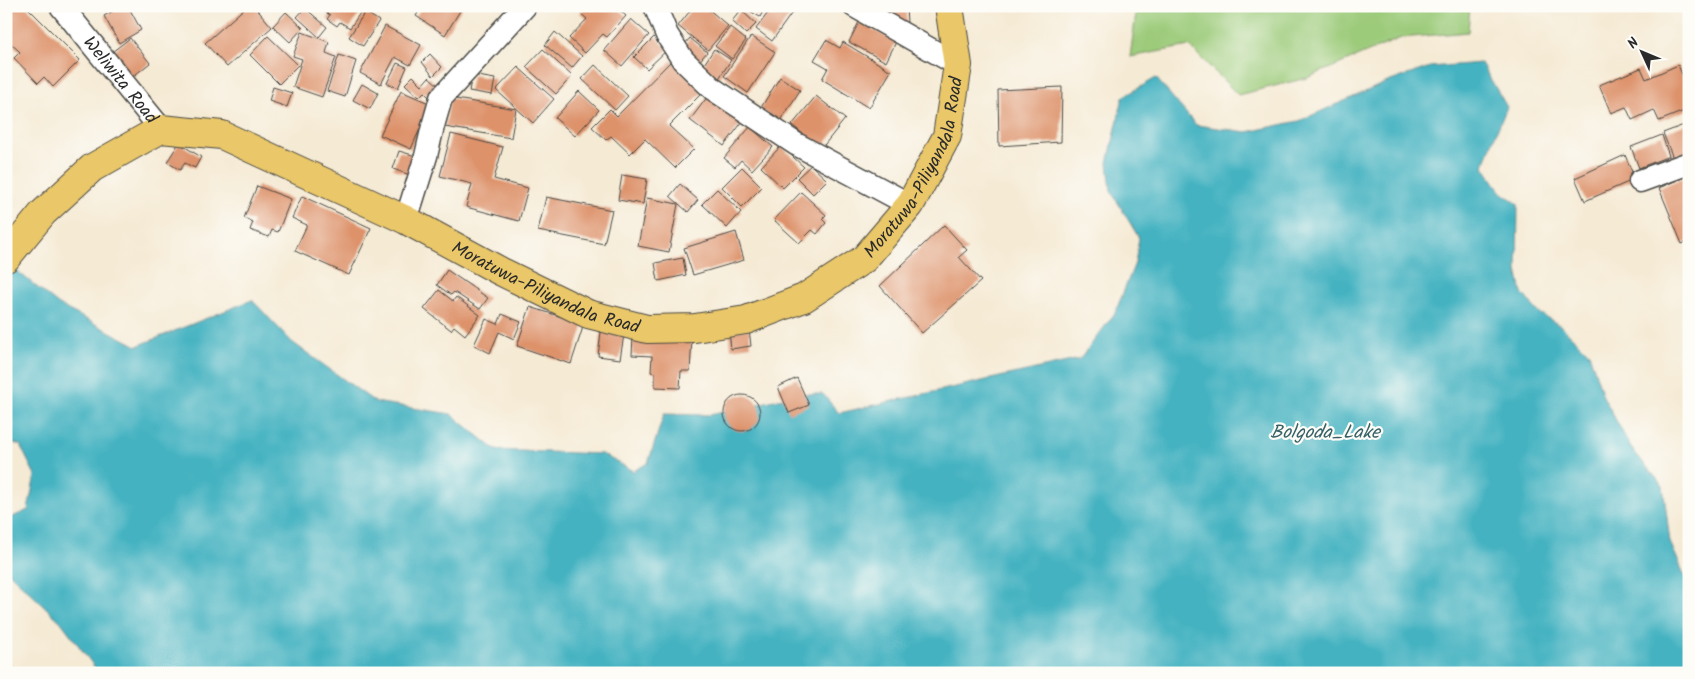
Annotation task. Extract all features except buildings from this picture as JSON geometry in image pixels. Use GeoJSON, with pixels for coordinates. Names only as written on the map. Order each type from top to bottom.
{"type":"FeatureCollection","features":[{"type":"Feature","properties":{"kind":"main road","name":"Moratuwa-Piliyandala Road"},"geometry":{"type":"LineString","coordinates":[[161,130],[222,135],[406,220],[500,271],[588,314],[647,329],[695,328],[746,320],[804,298],[864,259],[910,205],[947,136],[958,65],[950,6]]}},
{"type":"Feature","properties":{"kind":"main road"},"geometry":{"type":"LineString","coordinates":[[6,258],[42,213],[92,168],[161,130]]}},
{"type":"Feature","properties":{"kind":"street","name":"Weliwita Road"},"geometry":{"type":"LineString","coordinates":[[62,6],[161,130]]}},
{"type":"Feature","properties":{"kind":"street"},"geometry":{"type":"LineString","coordinates":[[406,220],[426,156],[441,98],[525,6]]}},
{"type":"Feature","properties":{"kind":"street"},"geometry":{"type":"LineString","coordinates":[[655,6],[667,35],[683,60],[713,89],[796,144],[910,205]]}},
{"type":"Feature","properties":{"kind":"street"},"geometry":{"type":"LineString","coordinates":[[854,6],[958,65]]}},
{"type":"Feature","properties":{"kind":"street"},"geometry":{"type":"LineString","coordinates":[[1640,181],[1689,163]]}},
{"type":"Feature","properties":{"kind":"green space"},"geometry":{"type":"Polygon","coordinates":[[[1137,6],[1470,6],[1468,32],[1401,38],[1307,78],[1238,95],[1189,46],[1130,57],[1137,6]]]}},
{"type":"Feature","properties":{"kind":"water","name":"Bolgoda_Lake"},"geometry":{"type":"Polygon","coordinates":[[[1481,63],[1507,107],[1484,166],[1499,190],[1518,204],[1517,270],[1522,293],[1539,313],[1561,326],[1589,353],[1603,396],[1631,448],[1663,486],[1670,542],[1689,586],[1689,673],[99,673],[61,622],[6,570],[6,520],[28,510],[35,475],[20,445],[6,441],[6,262],[59,305],[137,346],[252,300],[292,342],[375,402],[451,414],[496,450],[602,454],[633,471],[648,463],[664,414],[710,415],[800,394],[823,394],[839,413],[1080,359],[1115,313],[1135,263],[1139,238],[1111,191],[1108,163],[1123,97],[1156,78],[1196,125],[1247,132],[1299,121],[1385,83],[1430,67],[1481,63]]]}}]}
